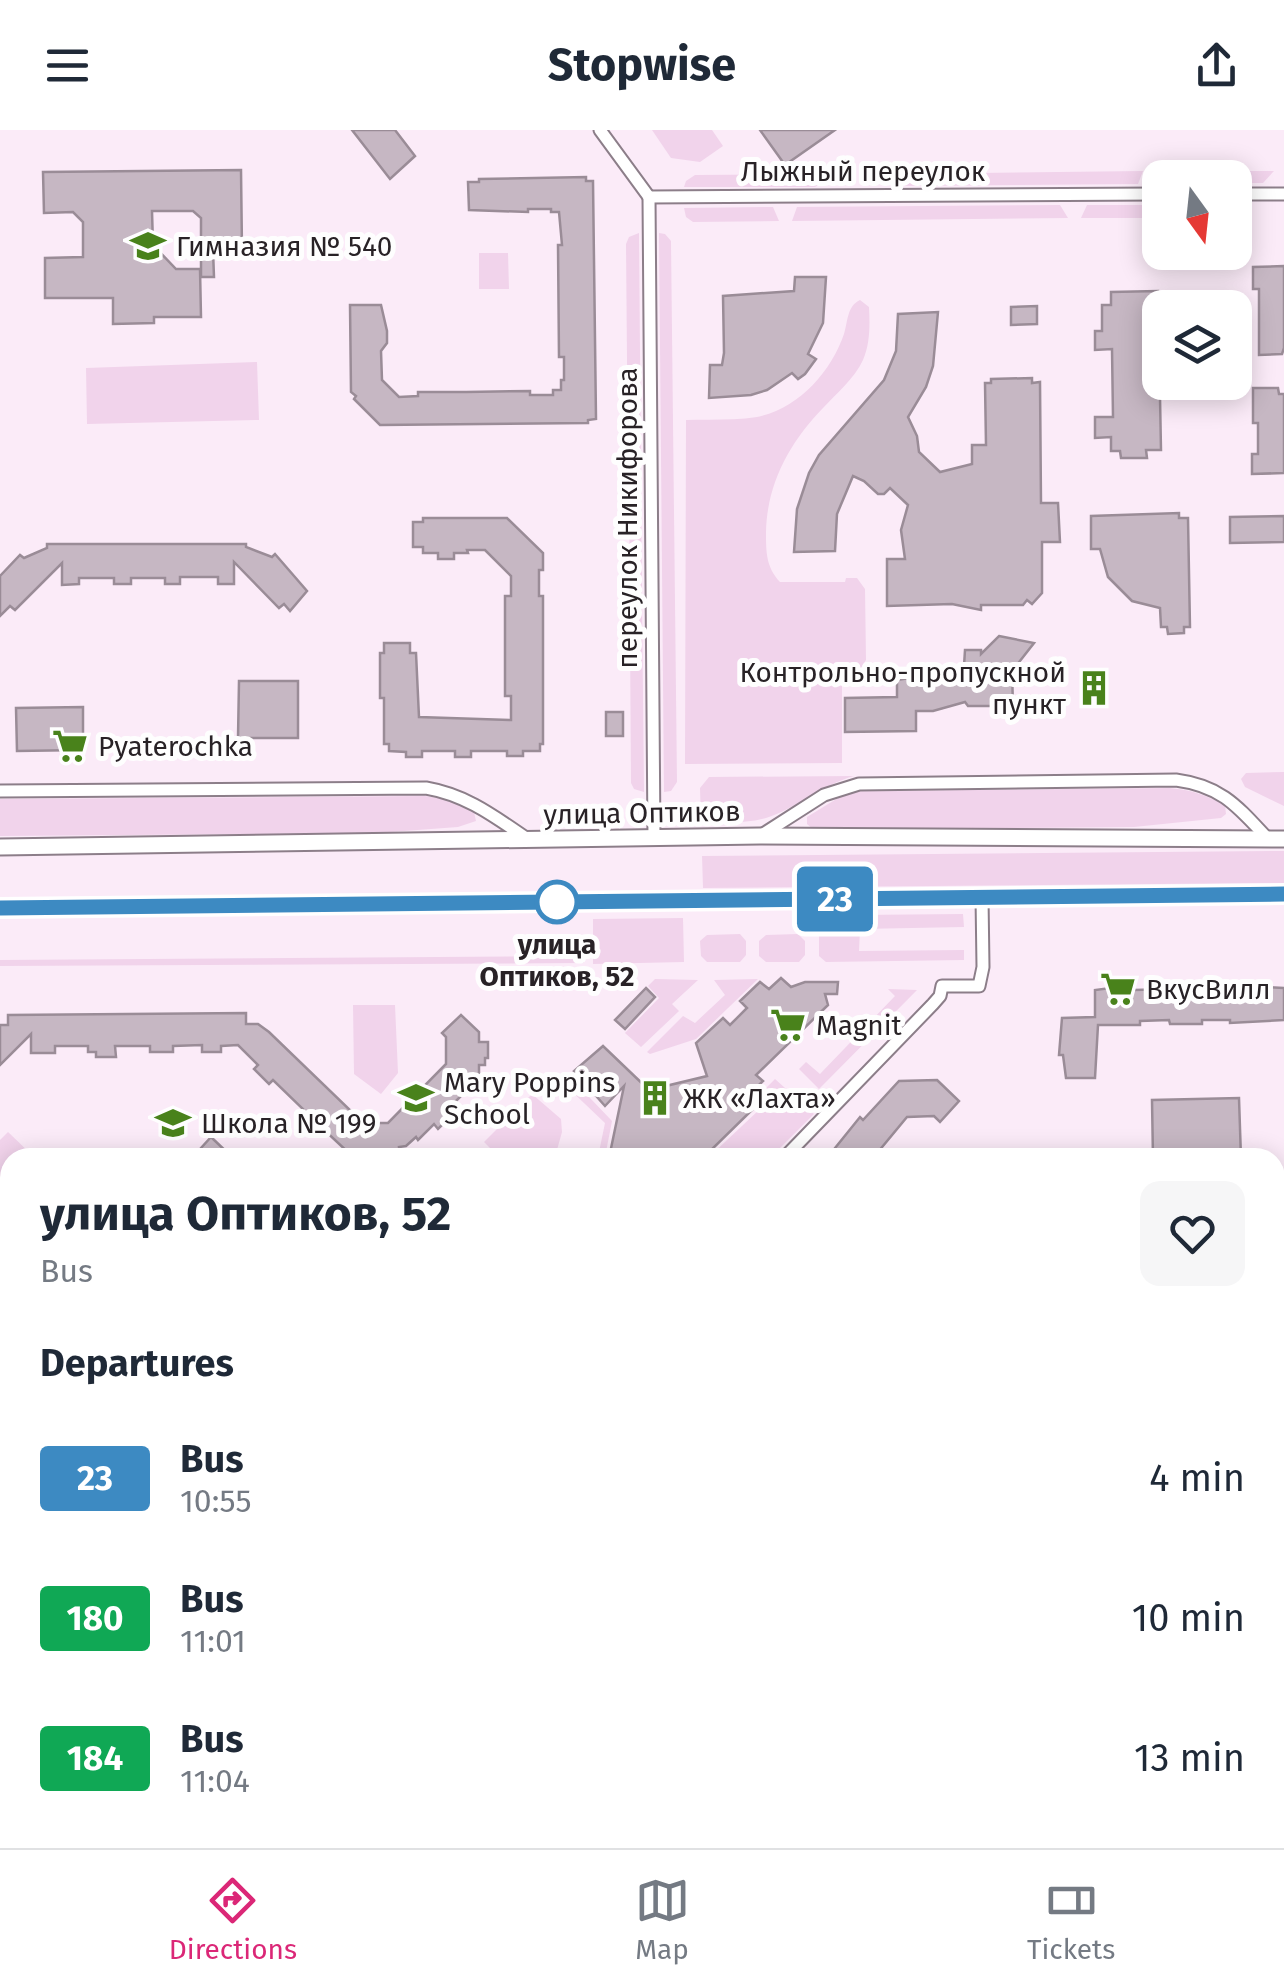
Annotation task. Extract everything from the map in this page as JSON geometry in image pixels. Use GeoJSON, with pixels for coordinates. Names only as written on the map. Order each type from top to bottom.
{"type":"FeatureCollection","features":[{"type":"Feature","properties":{"kind":"street"},"geometry":{"type":"LineString","coordinates":[[600,130],[649,197]]}},
{"type":"Feature","properties":{"kind":"street","name":"Лыжный переулок"},"geometry":{"type":"LineString","coordinates":[[649,197],[1142,194]]}},
{"type":"Feature","properties":{"kind":"street"},"geometry":{"type":"LineString","coordinates":[[1252,194],[1284,194]]}},
{"type":"Feature","properties":{"kind":"street","name":"переулок Никифорова"},"geometry":{"type":"LineString","coordinates":[[649,197],[654,838]]}},
{"type":"Feature","properties":{"kind":"street"},"geometry":{"type":"LineString","coordinates":[[760,836],[824,795],[859,784],[1176,780],[1201,783],[1229,798],[1276,839]]}},
{"type":"Feature","properties":{"kind":"street"},"geometry":{"type":"LineString","coordinates":[[0,791],[426,788],[474,802],[529,840]]}},
{"type":"Feature","properties":{"kind":"street","name":"улица Оптиков"},"geometry":{"type":"LineString","coordinates":[[0,847],[760,836],[1276,839]]}},
{"type":"Feature","properties":{"kind":"street"},"geometry":{"type":"LineString","coordinates":[[0,908],[1284,894]]}},
{"type":"Feature","properties":{"kind":"street"},"geometry":{"type":"LineString","coordinates":[[794,1148],[933,1004],[942,986],[978,986],[983,967],[982,897]]}},
{"type":"Feature","properties":{"kind":"shaded area"},"geometry":{"type":"Polygon","coordinates":[[[652,130],[712,130],[723,146],[700,162],[671,158],[652,130]]]}},
{"type":"Feature","properties":{"kind":"shaded area"},"geometry":{"type":"Polygon","coordinates":[[[1142,171],[1138,184],[898,186],[893,174],[1142,171]]]}},
{"type":"Feature","properties":{"kind":"shaded area"},"geometry":{"type":"Polygon","coordinates":[[[1252,171],[1274,171],[1263,183],[1252,183],[1252,171]]]}},
{"type":"Feature","properties":{"kind":"shaded area"},"geometry":{"type":"Polygon","coordinates":[[[822,174],[815,187],[684,187],[695,175],[822,174]]]}},
{"type":"Feature","properties":{"kind":"shaded area"},"geometry":{"type":"Polygon","coordinates":[[[1060,205],[1068,218],[792,221],[797,207],[1060,205]]]}},
{"type":"Feature","properties":{"kind":"shaded area"},"geometry":{"type":"Polygon","coordinates":[[[1087,205],[1142,205],[1142,218],[1081,218],[1087,205]]]}},
{"type":"Feature","properties":{"kind":"shaded area"},"geometry":{"type":"Polygon","coordinates":[[[773,207],[779,221],[693,222],[686,217],[684,208],[773,207]]]}},
{"type":"Feature","properties":{"kind":"shaded area"},"geometry":{"type":"Polygon","coordinates":[[[639,233],[641,470],[628,475],[626,244],[629,237],[639,233]]]}},
{"type":"Feature","properties":{"kind":"shaded area"},"geometry":{"type":"Polygon","coordinates":[[[659,233],[671,241],[677,782],[671,791],[664,792],[659,233]]]}},
{"type":"Feature","properties":{"kind":"shaded area"},"geometry":{"type":"Polygon","coordinates":[[[479,253],[508,253],[509,289],[479,289],[479,253]]]}},
{"type":"Feature","properties":{"kind":"shaded area"},"geometry":{"type":"Polygon","coordinates":[[[860,300],[869,307],[869,334],[863,360],[791,449],[776,480],[766,532],[769,565],[780,582],[845,582],[846,578],[857,578],[865,589],[866,660],[861,668],[842,671],[842,763],[685,764],[686,420],[757,417],[786,406],[822,375],[838,348],[850,310],[860,300]]]}},
{"type":"Feature","properties":{"kind":"shaded area"},"geometry":{"type":"Polygon","coordinates":[[[257,362],[259,420],[87,424],[86,368],[257,362]]]}},
{"type":"Feature","properties":{"kind":"shaded area"},"geometry":{"type":"Polygon","coordinates":[[[629,489],[641,495],[644,792],[634,789],[631,783],[629,489]]]}},
{"type":"Feature","properties":{"kind":"shaded area"},"geometry":{"type":"Polygon","coordinates":[[[1284,772],[1284,806],[1245,787],[1241,779],[1246,773],[1284,772]]]}},
{"type":"Feature","properties":{"kind":"shaded area"},"geometry":{"type":"Polygon","coordinates":[[[854,776],[766,818],[701,822],[700,788],[709,777],[854,776]]]}},
{"type":"Feature","properties":{"kind":"shaded area"},"geometry":{"type":"Polygon","coordinates":[[[1170,788],[1218,801],[1225,805],[1226,814],[1221,818],[1134,827],[814,830],[807,824],[807,817],[858,791],[1170,788]]]}},
{"type":"Feature","properties":{"kind":"shaded area"},"geometry":{"type":"Polygon","coordinates":[[[425,796],[450,800],[474,812],[476,821],[458,827],[377,833],[0,836],[0,799],[425,796]]]}},
{"type":"Feature","properties":{"kind":"shaded area"},"geometry":{"type":"Polygon","coordinates":[[[1284,851],[1284,883],[703,888],[702,856],[1284,851]]]}},
{"type":"Feature","properties":{"kind":"shaded area"},"geometry":{"type":"Polygon","coordinates":[[[963,914],[964,927],[860,929],[859,951],[964,950],[964,960],[826,962],[819,956],[819,925],[856,915],[963,914]]]}},
{"type":"Feature","properties":{"kind":"shaded area"},"geometry":{"type":"Polygon","coordinates":[[[683,918],[684,962],[593,964],[593,919],[683,918]]]}},
{"type":"Feature","properties":{"kind":"shaded area"},"geometry":{"type":"Polygon","coordinates":[[[740,934],[746,941],[746,955],[740,962],[707,962],[701,956],[700,941],[707,935],[740,934]]]}},
{"type":"Feature","properties":{"kind":"shaded area"},"geometry":{"type":"Polygon","coordinates":[[[798,934],[805,941],[805,955],[799,962],[766,962],[759,956],[759,941],[766,935],[798,934]]]}},
{"type":"Feature","properties":{"kind":"shaded area"},"geometry":{"type":"Polygon","coordinates":[[[584,956],[584,963],[0,966],[0,960],[584,956]]]}},
{"type":"Feature","properties":{"kind":"shaded area"},"geometry":{"type":"Polygon","coordinates":[[[655,979],[698,980],[672,1004],[679,1011],[641,1047],[625,1033],[659,998],[648,986],[655,979]]]}},
{"type":"Feature","properties":{"kind":"shaded area"},"geometry":{"type":"Polygon","coordinates":[[[758,979],[696,1039],[647,1052],[683,1016],[695,1023],[725,995],[714,980],[758,979]]]}},
{"type":"Feature","properties":{"kind":"shaded area"},"geometry":{"type":"Polygon","coordinates":[[[888,989],[917,990],[819,1089],[799,1069],[806,1062],[820,1074],[895,996],[888,989]]]}},
{"type":"Feature","properties":{"kind":"shaded area"},"geometry":{"type":"Polygon","coordinates":[[[353,1005],[395,1005],[398,1073],[381,1094],[354,1074],[353,1005]]]}},
{"type":"Feature","properties":{"kind":"shaded area"},"geometry":{"type":"Polygon","coordinates":[[[569,1076],[612,1121],[607,1148],[600,1148],[605,1123],[563,1083],[569,1076]]]}},
{"type":"Feature","properties":{"kind":"shaded area"},"geometry":{"type":"Polygon","coordinates":[[[775,1079],[814,1114],[780,1148],[719,1148],[760,1109],[753,1101],[775,1079]]]}},
{"type":"Feature","properties":{"kind":"shaded area"},"geometry":{"type":"Polygon","coordinates":[[[532,1094],[561,1119],[558,1148],[490,1148],[484,1142],[532,1094]]]}},
{"type":"Feature","properties":{"kind":"shaded area"},"geometry":{"type":"Polygon","coordinates":[[[8,1132],[25,1148],[0,1148],[0,1140],[8,1132]]]}},
{"type":"Feature","properties":{"kind":"building"},"geometry":{"type":"Polygon","coordinates":[[[352,130],[395,130],[415,156],[390,179],[352,130]]]}},
{"type":"Feature","properties":{"kind":"building"},"geometry":{"type":"Polygon","coordinates":[[[760,130],[835,130],[785,165],[760,130]]]}},
{"type":"Feature","properties":{"kind":"building"},"geometry":{"type":"Polygon","coordinates":[[[241,170],[242,250],[213,250],[214,277],[201,277],[201,218],[193,211],[152,211],[153,245],[176,269],[200,269],[201,317],[154,317],[154,323],[113,324],[113,298],[45,298],[45,258],[83,257],[83,222],[73,212],[44,213],[43,172],[241,170]]]}},
{"type":"Feature","properties":{"kind":"building"},"geometry":{"type":"Polygon","coordinates":[[[586,177],[586,181],[593,181],[596,419],[588,423],[380,425],[351,392],[350,305],[381,305],[387,331],[387,343],[381,351],[382,380],[399,397],[418,396],[418,392],[530,391],[530,395],[553,395],[553,390],[561,390],[564,357],[559,357],[559,212],[469,210],[468,182],[586,177]]]}},
{"type":"Feature","properties":{"kind":"building"},"geometry":{"type":"Polygon","coordinates":[[[1284,266],[1284,348],[1282,354],[1259,355],[1259,289],[1253,289],[1253,267],[1284,266]]]}},
{"type":"Feature","properties":{"kind":"building"},"geometry":{"type":"Polygon","coordinates":[[[795,277],[826,277],[823,323],[808,354],[816,359],[798,379],[792,373],[767,390],[751,395],[709,398],[710,365],[722,365],[724,353],[723,296],[794,291],[795,277]]]}},
{"type":"Feature","properties":{"kind":"building"},"geometry":{"type":"Polygon","coordinates":[[[1142,291],[1142,400],[1160,400],[1161,450],[1146,450],[1147,458],[1121,458],[1120,451],[1111,451],[1111,437],[1095,438],[1095,417],[1113,417],[1112,349],[1095,350],[1095,331],[1102,331],[1102,305],[1111,305],[1111,292],[1142,291]]]}},
{"type":"Feature","properties":{"kind":"building"},"geometry":{"type":"Polygon","coordinates":[[[1037,306],[1037,324],[1011,325],[1011,307],[1037,306]]]}},
{"type":"Feature","properties":{"kind":"building"},"geometry":{"type":"Polygon","coordinates":[[[938,312],[933,366],[908,417],[919,452],[940,472],[972,464],[972,445],[986,445],[985,383],[991,383],[991,379],[1032,378],[1032,383],[1040,382],[1041,503],[1058,503],[1060,542],[1042,542],[1042,593],[1032,604],[1027,600],[1023,605],[981,605],[981,610],[952,604],[887,606],[887,559],[905,559],[901,530],[908,505],[890,488],[878,494],[853,476],[837,514],[835,551],[794,552],[797,509],[809,473],[819,455],[884,380],[896,351],[898,314],[938,312]]]}},
{"type":"Feature","properties":{"kind":"building"},"geometry":{"type":"Polygon","coordinates":[[[1253,388],[1278,388],[1279,394],[1284,394],[1284,473],[1252,474],[1252,454],[1258,454],[1253,388]]]}},
{"type":"Feature","properties":{"kind":"building"},"geometry":{"type":"Polygon","coordinates":[[[1179,513],[1179,518],[1188,518],[1190,627],[1184,627],[1184,633],[1168,634],[1167,627],[1161,627],[1160,608],[1132,601],[1108,577],[1100,549],[1091,549],[1091,516],[1179,513]]]}},
{"type":"Feature","properties":{"kind":"building"},"geometry":{"type":"Polygon","coordinates":[[[1284,516],[1284,542],[1230,543],[1230,517],[1284,516]]]}},
{"type":"Feature","properties":{"kind":"building"},"geometry":{"type":"Polygon","coordinates":[[[423,518],[507,518],[543,553],[543,570],[539,570],[539,596],[543,596],[540,751],[507,756],[507,751],[471,751],[471,757],[455,757],[455,751],[422,751],[422,757],[406,757],[406,752],[389,751],[389,744],[384,744],[380,653],[384,653],[384,643],[410,643],[410,653],[416,653],[419,717],[511,720],[511,696],[505,696],[505,596],[511,596],[511,576],[485,550],[467,550],[468,553],[454,553],[454,559],[438,559],[438,553],[423,553],[423,547],[413,547],[413,522],[423,522],[423,518]]]}},
{"type":"Feature","properties":{"kind":"building"},"geometry":{"type":"Polygon","coordinates":[[[47,544],[246,544],[272,557],[275,554],[307,591],[290,611],[284,604],[279,608],[234,562],[234,584],[218,584],[218,577],[180,577],[180,584],[165,584],[165,578],[131,578],[131,584],[114,584],[114,578],[79,578],[79,584],[62,585],[62,563],[15,610],[10,606],[0,616],[0,576],[20,555],[24,558],[47,548],[47,544]]]}},
{"type":"Feature","properties":{"kind":"building"},"geometry":{"type":"Polygon","coordinates":[[[999,636],[1034,643],[1012,671],[1013,706],[968,706],[965,702],[933,711],[916,711],[916,731],[845,732],[845,698],[897,697],[897,680],[953,671],[964,666],[965,650],[981,650],[981,654],[999,636]]]}},
{"type":"Feature","properties":{"kind":"building","name":"Контрольно-пропускной пункт"},"geometry":{"type":"Polygon","coordinates":[[[1083,676],[1105,676],[1105,699],[1083,699],[1083,676]]]}},
{"type":"Feature","properties":{"kind":"building"},"geometry":{"type":"Polygon","coordinates":[[[239,681],[298,681],[298,738],[238,738],[239,681]]]}},
{"type":"Feature","properties":{"kind":"building"},"geometry":{"type":"Polygon","coordinates":[[[83,707],[83,750],[17,751],[16,708],[83,707]]]}},
{"type":"Feature","properties":{"kind":"building"},"geometry":{"type":"Polygon","coordinates":[[[606,712],[623,712],[623,736],[606,736],[606,712]]]}},
{"type":"Feature","properties":{"kind":"building"},"geometry":{"type":"Polygon","coordinates":[[[781,978],[791,987],[805,982],[838,982],[837,994],[825,994],[828,1005],[756,1075],[763,1081],[743,1101],[752,1110],[713,1148],[611,1148],[624,1086],[605,1106],[574,1071],[603,1046],[649,1090],[707,1076],[696,1043],[723,1018],[730,1025],[747,1008],[740,1001],[760,982],[769,989],[781,978]]]}},
{"type":"Feature","properties":{"kind":"building"},"geometry":{"type":"Polygon","coordinates":[[[1231,985],[1284,988],[1284,1020],[1170,1024],[1169,1020],[1098,1025],[1095,1078],[1066,1078],[1063,1055],[1059,1055],[1062,1018],[1095,1017],[1095,990],[1231,985]]]}},
{"type":"Feature","properties":{"kind":"building"},"geometry":{"type":"Polygon","coordinates":[[[646,988],[655,997],[625,1029],[615,1020],[646,988]]]}},
{"type":"Feature","properties":{"kind":"building"},"geometry":{"type":"Polygon","coordinates":[[[246,1013],[246,1024],[258,1024],[269,1032],[352,1112],[341,1123],[388,1123],[446,1064],[446,1037],[442,1033],[461,1015],[479,1032],[479,1042],[488,1042],[488,1058],[485,1065],[479,1065],[479,1074],[470,1074],[470,1081],[461,1091],[464,1093],[451,1106],[458,1112],[446,1125],[438,1129],[434,1124],[418,1140],[416,1137],[399,1148],[343,1148],[319,1125],[315,1129],[299,1114],[303,1109],[273,1080],[269,1084],[254,1069],[258,1065],[238,1045],[221,1046],[221,1052],[202,1052],[202,1045],[173,1046],[173,1052],[150,1052],[150,1046],[115,1046],[116,1057],[96,1057],[96,1052],[88,1052],[88,1046],[55,1046],[55,1053],[31,1053],[31,1034],[0,1065],[0,1025],[8,1025],[8,1015],[246,1013]]]}},
{"type":"Feature","properties":{"kind":"building"},"geometry":{"type":"Polygon","coordinates":[[[937,1080],[959,1101],[940,1122],[934,1116],[907,1117],[881,1148],[835,1148],[860,1117],[863,1120],[899,1081],[937,1080]]]}},
{"type":"Feature","properties":{"kind":"building"},"geometry":{"type":"Polygon","coordinates":[[[1239,1098],[1241,1148],[1153,1148],[1152,1100],[1239,1098]]]}},
{"type":"Feature","properties":{"kind":"building"},"geometry":{"type":"Polygon","coordinates":[[[211,1137],[223,1148],[201,1148],[211,1137]]]}},
{"type":"Feature","properties":{"kind":"bus line","name":"23"},"geometry":{"type":"LineString","coordinates":[[0,908],[1284,894]]}},
{"type":"Feature","properties":{"kind":"place","name":"Гимназия № 540"},"geometry":{"type":"Point","coordinates":[148,246]}},
{"type":"Feature","properties":{"kind":"place","name":"Контрольно-пропускной пункт"},"geometry":{"type":"Point","coordinates":[1094,688]}},
{"type":"Feature","properties":{"kind":"place","name":"Pyaterochka"},"geometry":{"type":"Point","coordinates":[70,746]}},
{"type":"Feature","properties":{"kind":"place","name":"улица Оптиков, 52"},"geometry":{"type":"Point","coordinates":[557,902]}},
{"type":"Feature","properties":{"kind":"place","name":"ВкусВилл"},"geometry":{"type":"Point","coordinates":[1118,989]}},
{"type":"Feature","properties":{"kind":"place","name":"Magnit"},"geometry":{"type":"Point","coordinates":[788,1025]}},
{"type":"Feature","properties":{"kind":"place","name":"Mary Poppins School"},"geometry":{"type":"Point","coordinates":[416,1098]}},
{"type":"Feature","properties":{"kind":"place","name":"ЖК «Лахта»"},"geometry":{"type":"Point","coordinates":[655,1098]}},
{"type":"Feature","properties":{"kind":"place","name":"Школа № 199"},"geometry":{"type":"Point","coordinates":[173,1123]}}]}
